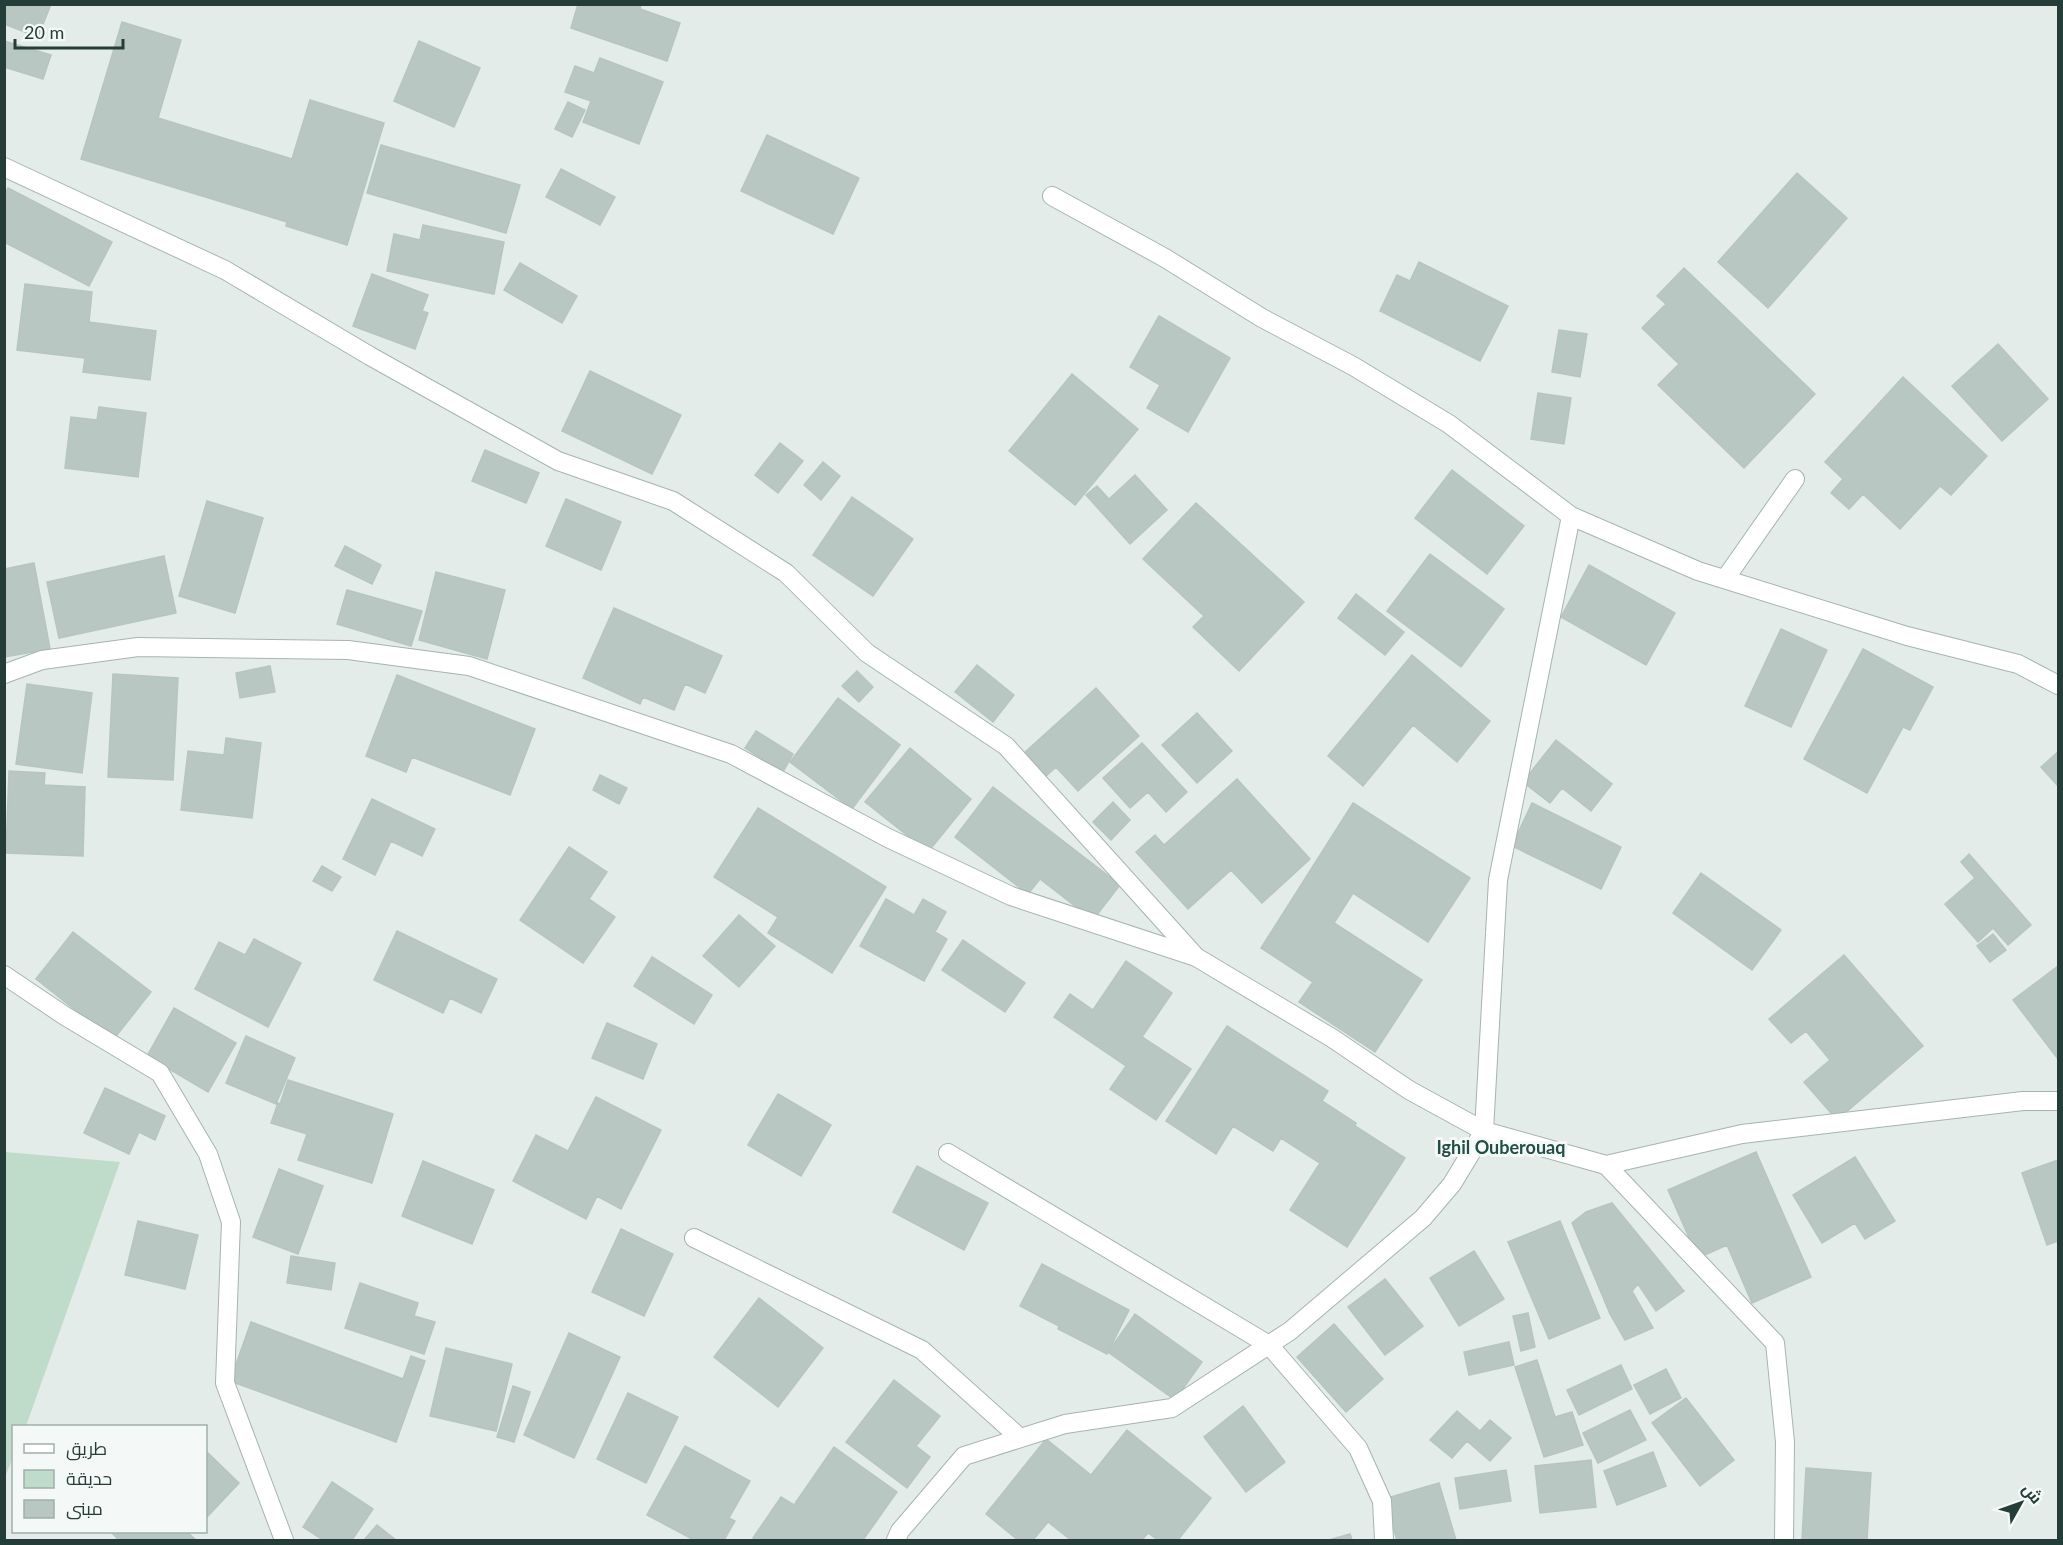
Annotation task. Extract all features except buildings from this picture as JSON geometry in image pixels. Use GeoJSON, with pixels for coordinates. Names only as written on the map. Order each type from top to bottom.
{"type":"FeatureCollection","features":[{"type":"Feature","properties":{"kind":"street"},"geometry":{"type":"LineString","coordinates":[[4,167],[225,270],[370,356],[558,461],[673,501],[786,573],[867,653],[1006,746],[1196,957]]}},
{"type":"Feature","properties":{"kind":"street"},"geometry":{"type":"LineString","coordinates":[[1052,196],[1164,258],[1262,318],[1353,366],[1449,424],[1571,516],[1698,571],[1907,636],[2018,664],[2058,685]]}},
{"type":"Feature","properties":{"kind":"street"},"geometry":{"type":"LineString","coordinates":[[1725,579],[1795,479]]}},
{"type":"Feature","properties":{"kind":"street"},"geometry":{"type":"LineString","coordinates":[[896,1540],[900,1531],[964,1456],[1065,1424],[1172,1408],[1290,1331],[1423,1218],[1452,1184],[1484,1131],[1498,880],[1571,516]]}},
{"type":"Feature","properties":{"kind":"street"},"geometry":{"type":"LineString","coordinates":[[4,674],[42,660],[138,647],[348,650],[469,666],[731,754],[888,838],[1011,896],[1196,957],[1332,1038],[1409,1090],[1484,1131],[1606,1165],[1742,1134],[2023,1101],[2058,1101]]}},
{"type":"Feature","properties":{"kind":"street"},"geometry":{"type":"LineString","coordinates":[[4,975],[65,1016],[160,1073],[208,1154],[231,1222],[225,1383],[284,1540]]}},
{"type":"Feature","properties":{"kind":"street"},"geometry":{"type":"LineString","coordinates":[[948,1154],[1269,1345],[1358,1448],[1382,1501],[1384,1540]]}},
{"type":"Feature","properties":{"kind":"street"},"geometry":{"type":"LineString","coordinates":[[1606,1165],[1775,1343],[1785,1442],[1784,1540]]}},
{"type":"Feature","properties":{"kind":"street"},"geometry":{"type":"LineString","coordinates":[[694,1239],[922,1350],[1020,1438]]}},
{"type":"Feature","properties":{"kind":"green space"},"geometry":{"type":"Polygon","coordinates":[[[5,1152],[120,1162],[26,1425],[12,1425],[12,1460],[5,1477],[5,1152]]]}},
{"type":"Feature","properties":{"kind":"district","name":"Ighil Ouberouaq"},"geometry":{"type":"Point","coordinates":[1501,1147]}}]}
